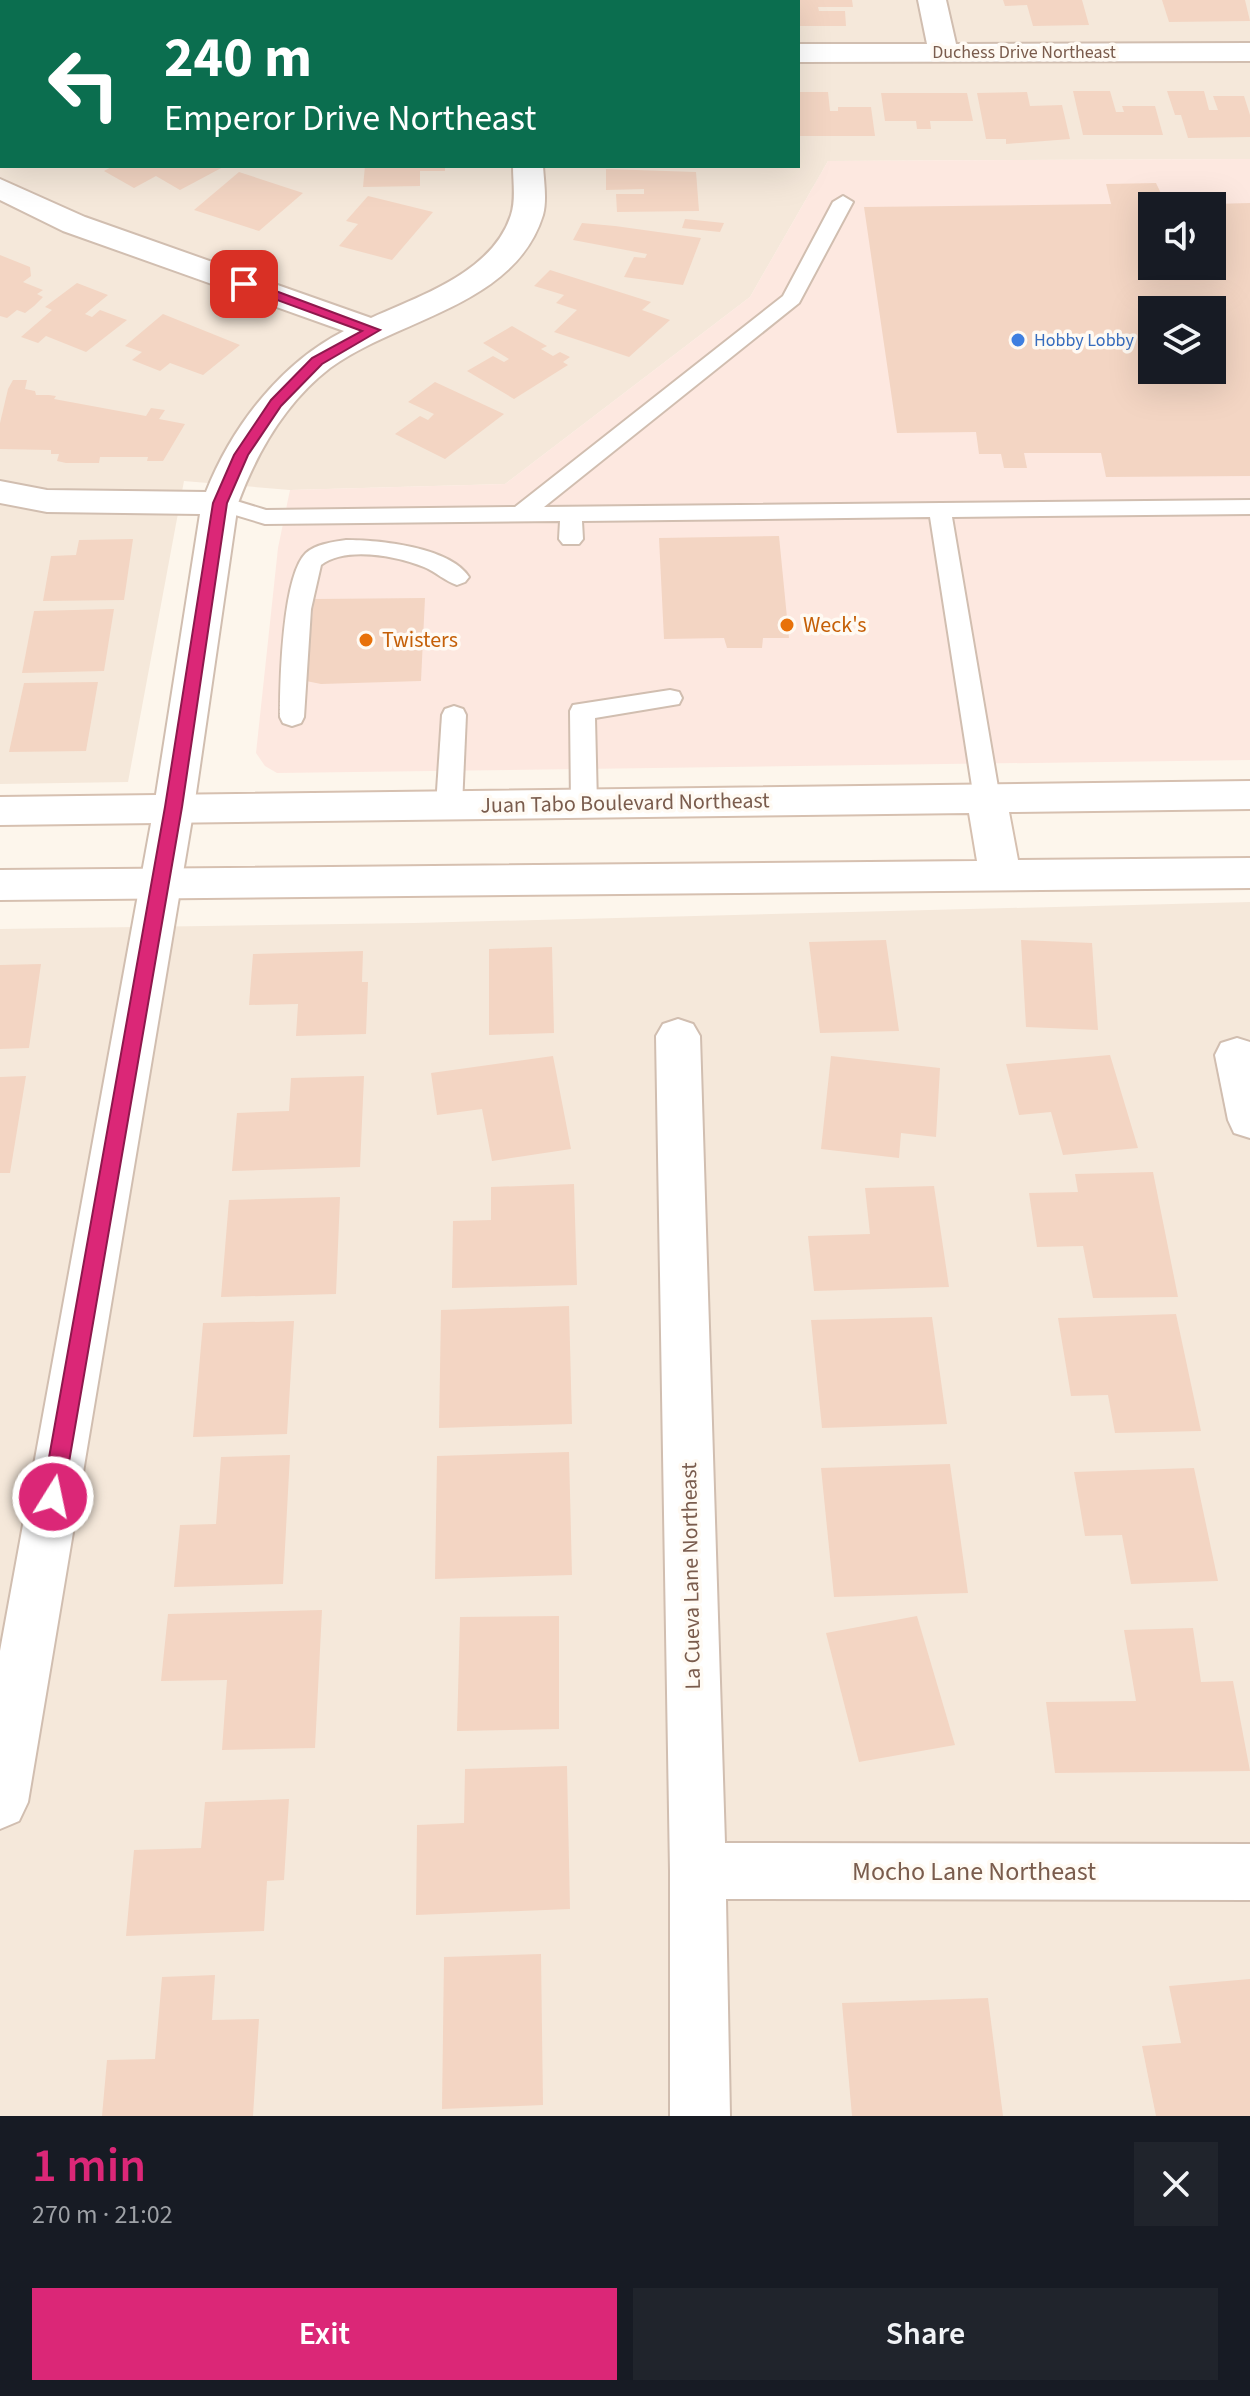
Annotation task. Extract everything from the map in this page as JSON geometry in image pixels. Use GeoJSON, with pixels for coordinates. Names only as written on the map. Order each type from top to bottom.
{"type":"FeatureCollection","features":[{"type":"Feature","properties":{"kind":"street"},"geometry":{"type":"LineString","coordinates":[[932,0],[943,51]]}},
{"type":"Feature","properties":{"kind":"street","name":"Duchess Drive Northeast"},"geometry":{"type":"LineString","coordinates":[[800,53],[1250,52]]}},
{"type":"Feature","properties":{"kind":"street"},"geometry":{"type":"LineString","coordinates":[[0,1802],[174,807],[220,503],[237,462],[276,403],[317,361],[373,330],[456,291],[481,275],[516,241],[527,215],[528,168]]}},
{"type":"Feature","properties":{"kind":"street"},"geometry":{"type":"LineString","coordinates":[[0,188],[74,224],[373,330]]}},
{"type":"Feature","properties":{"kind":"street"},"geometry":{"type":"LineString","coordinates":[[0,492],[47,501],[220,503]]}},
{"type":"Feature","properties":{"kind":"street","name":"Juan Tabo Boulevard Northeast"},"geometry":{"type":"LineString","coordinates":[[0,811],[1250,795]]}},
{"type":"Feature","properties":{"kind":"street"},"geometry":{"type":"LineString","coordinates":[[987,799],[1000,874]]}},
{"type":"Feature","properties":{"kind":"street"},"geometry":{"type":"LineString","coordinates":[[0,885],[1250,873]]}},
{"type":"Feature","properties":{"kind":"street","name":"La Cueva Lane Northeast"},"geometry":{"type":"LineString","coordinates":[[678,1036],[698,1871],[700,2116]]}},
{"type":"Feature","properties":{"kind":"street"},"geometry":{"type":"LineString","coordinates":[[1237,1055],[1250,1120]]}},
{"type":"Feature","properties":{"kind":"street","name":"Mocho Lane Northeast"},"geometry":{"type":"LineString","coordinates":[[698,1871],[1250,1872]]}},
{"type":"Feature","properties":{"kind":"lane"},"geometry":{"type":"LineString","coordinates":[[521,514],[792,299],[843,202]]}},
{"type":"Feature","properties":{"kind":"lane"},"geometry":{"type":"LineString","coordinates":[[220,503],[265,517],[1250,507]]}},
{"type":"Feature","properties":{"kind":"lane"},"geometry":{"type":"LineString","coordinates":[[940,511],[987,799]]}},
{"type":"Feature","properties":{"kind":"lane"},"geometry":{"type":"LineString","coordinates":[[571,514],[571,539]]}},
{"type":"Feature","properties":{"kind":"lane"},"geometry":{"type":"LineString","coordinates":[[292,717],[292,681],[303,580],[314,558],[336,548],[380,550],[444,564],[457,577]]}},
{"type":"Feature","properties":{"kind":"lane"},"geometry":{"type":"LineString","coordinates":[[584,804],[582,711],[670,698]]}},
{"type":"Feature","properties":{"kind":"lane"},"geometry":{"type":"LineString","coordinates":[[449,806],[454,715]]}},
{"type":"Feature","properties":{"kind":"shaded area"},"geometry":{"type":"Polygon","coordinates":[[[800,0],[1250,0],[1250,159],[828,161],[750,297],[505,484],[290,490],[184,481],[128,782],[0,784],[0,168],[800,168],[800,0]]]}},
{"type":"Feature","properties":{"kind":"shaded area"},"geometry":{"type":"Polygon","coordinates":[[[1250,159],[1250,760],[277,773],[265,766],[256,753],[278,548],[290,490],[505,484],[750,297],[828,161],[1250,159]]]}},
{"type":"Feature","properties":{"kind":"shaded area"},"geometry":{"type":"Polygon","coordinates":[[[1250,902],[1250,2116],[0,2116],[0,929],[414,923],[1250,902]]]}},
{"type":"Feature","properties":{"kind":"building"},"geometry":{"type":"Polygon","coordinates":[[[800,0],[852,0],[853,7],[818,7],[819,11],[845,11],[846,26],[800,26],[800,0]]]}},
{"type":"Feature","properties":{"kind":"building"},"geometry":{"type":"Polygon","coordinates":[[[1003,0],[1082,0],[1089,25],[1033,26],[1027,5],[1005,6],[1003,0]]]}},
{"type":"Feature","properties":{"kind":"building"},"geometry":{"type":"Polygon","coordinates":[[[1162,0],[1245,0],[1250,21],[1169,22],[1162,0]]]}},
{"type":"Feature","properties":{"kind":"building"},"geometry":{"type":"Polygon","coordinates":[[[1073,91],[1110,91],[1116,112],[1124,112],[1122,106],[1155,106],[1163,135],[1083,135],[1073,91]]]}},
{"type":"Feature","properties":{"kind":"building"},"geometry":{"type":"Polygon","coordinates":[[[1167,91],[1204,91],[1209,110],[1218,110],[1213,96],[1244,96],[1250,115],[1250,137],[1188,138],[1181,115],[1175,115],[1167,91]]]}},
{"type":"Feature","properties":{"kind":"building"},"geometry":{"type":"Polygon","coordinates":[[[800,92],[828,92],[830,111],[838,111],[838,107],[871,107],[875,136],[800,136],[800,92]]]}},
{"type":"Feature","properties":{"kind":"building"},"geometry":{"type":"Polygon","coordinates":[[[1027,92],[1030,106],[1062,105],[1070,139],[1006,144],[1006,139],[986,139],[977,93],[1027,92]]]}},
{"type":"Feature","properties":{"kind":"building"},"geometry":{"type":"Polygon","coordinates":[[[881,93],[967,93],[973,121],[930,121],[931,129],[917,129],[916,121],[885,121],[881,93]]]}},
{"type":"Feature","properties":{"kind":"building"},"geometry":{"type":"Polygon","coordinates":[[[109,168],[221,168],[180,190],[156,176],[134,188],[104,171],[109,168]]]}},
{"type":"Feature","properties":{"kind":"building"},"geometry":{"type":"Polygon","coordinates":[[[365,168],[445,168],[445,171],[420,171],[420,186],[363,187],[365,168]]]}},
{"type":"Feature","properties":{"kind":"building"},"geometry":{"type":"Polygon","coordinates":[[[606,169],[696,172],[699,211],[617,212],[616,194],[644,194],[644,189],[606,190],[606,169]]]}},
{"type":"Feature","properties":{"kind":"building"},"geometry":{"type":"Polygon","coordinates":[[[239,172],[303,193],[259,231],[194,210],[239,172]]]}},
{"type":"Feature","properties":{"kind":"building","name":"Hobby Lobby"},"geometry":{"type":"Polygon","coordinates":[[[1156,183],[1160,192],[1138,192],[1138,280],[1226,280],[1226,204],[1250,203],[1250,476],[1106,477],[1101,453],[1024,453],[1027,468],[1004,468],[1001,454],[979,454],[976,432],[897,433],[864,207],[1111,204],[1106,184],[1156,183]]]}},
{"type":"Feature","properties":{"kind":"building"},"geometry":{"type":"Polygon","coordinates":[[[368,196],[433,212],[392,260],[339,246],[358,224],[346,221],[368,196]]]}},
{"type":"Feature","properties":{"kind":"building"},"geometry":{"type":"Polygon","coordinates":[[[685,219],[724,223],[720,232],[682,228],[685,219]]]}},
{"type":"Feature","properties":{"kind":"building"},"geometry":{"type":"Polygon","coordinates":[[[582,223],[701,238],[683,285],[624,277],[634,257],[645,258],[647,254],[573,240],[582,223]]]}},
{"type":"Feature","properties":{"kind":"building"},"geometry":{"type":"Polygon","coordinates":[[[0,255],[30,267],[31,276],[23,282],[43,290],[37,294],[43,297],[25,313],[17,310],[7,318],[0,316],[0,255]]]}},
{"type":"Feature","properties":{"kind":"building"},"geometry":{"type":"Polygon","coordinates":[[[550,270],[651,302],[642,310],[670,320],[629,357],[554,332],[577,310],[556,303],[564,295],[534,286],[550,270]]]}},
{"type":"Feature","properties":{"kind":"building"},"geometry":{"type":"Polygon","coordinates":[[[77,283],[108,295],[85,314],[92,317],[100,310],[127,320],[86,352],[46,336],[38,343],[21,337],[52,310],[45,307],[77,283]]]}},
{"type":"Feature","properties":{"kind":"building"},"geometry":{"type":"Polygon","coordinates":[[[163,314],[240,345],[203,375],[170,363],[160,371],[132,360],[142,352],[125,346],[163,314]]]}},
{"type":"Feature","properties":{"kind":"building"},"geometry":{"type":"Polygon","coordinates":[[[512,326],[547,346],[541,349],[553,356],[560,352],[570,357],[563,362],[568,365],[514,399],[467,371],[493,356],[504,362],[509,359],[483,343],[512,326]]]}},
{"type":"Feature","properties":{"kind":"building"},"geometry":{"type":"Polygon","coordinates":[[[13,380],[27,380],[25,389],[35,391],[36,395],[56,396],[54,399],[146,416],[151,408],[165,410],[159,419],[185,424],[163,461],[147,461],[148,457],[100,457],[99,463],[66,463],[57,461],[59,454],[51,454],[51,450],[0,449],[0,423],[13,380]]]}},
{"type":"Feature","properties":{"kind":"building"},"geometry":{"type":"Polygon","coordinates":[[[435,382],[504,414],[445,459],[395,434],[420,416],[428,420],[434,414],[408,402],[435,382]]]}},
{"type":"Feature","properties":{"kind":"building"},"geometry":{"type":"Polygon","coordinates":[[[779,536],[789,638],[763,638],[762,648],[727,648],[724,638],[664,639],[659,538],[779,536]]]}},
{"type":"Feature","properties":{"kind":"building"},"geometry":{"type":"Polygon","coordinates":[[[133,539],[124,600],[43,601],[51,556],[76,555],[79,540],[133,539]]]}},
{"type":"Feature","properties":{"kind":"building","name":"Twisters"},"geometry":{"type":"Polygon","coordinates":[[[425,598],[421,681],[321,684],[306,681],[314,599],[425,598]]]}},
{"type":"Feature","properties":{"kind":"building"},"geometry":{"type":"Polygon","coordinates":[[[114,609],[104,671],[22,673],[34,611],[114,609]]]}},
{"type":"Feature","properties":{"kind":"building"},"geometry":{"type":"Polygon","coordinates":[[[98,682],[86,751],[9,752],[24,683],[98,682]]]}},
{"type":"Feature","properties":{"kind":"building"},"geometry":{"type":"Polygon","coordinates":[[[886,940],[899,1031],[820,1033],[809,942],[886,940]]]}},
{"type":"Feature","properties":{"kind":"building"},"geometry":{"type":"Polygon","coordinates":[[[1021,940],[1092,943],[1098,1030],[1026,1027],[1021,940]]]}},
{"type":"Feature","properties":{"kind":"building"},"geometry":{"type":"Polygon","coordinates":[[[552,947],[554,1033],[489,1035],[489,949],[552,947]]]}},
{"type":"Feature","properties":{"kind":"building"},"geometry":{"type":"Polygon","coordinates":[[[363,951],[362,982],[368,982],[366,1034],[296,1036],[298,1004],[249,1005],[253,954],[363,951]]]}},
{"type":"Feature","properties":{"kind":"building"},"geometry":{"type":"Polygon","coordinates":[[[41,964],[29,1048],[0,1049],[0,965],[41,964]]]}},
{"type":"Feature","properties":{"kind":"building"},"geometry":{"type":"Polygon","coordinates":[[[1110,1055],[1138,1148],[1063,1155],[1051,1112],[1019,1115],[1006,1064],[1110,1055]]]}},
{"type":"Feature","properties":{"kind":"building"},"geometry":{"type":"Polygon","coordinates":[[[553,1056],[571,1149],[492,1161],[482,1109],[437,1115],[431,1073],[553,1056]]]}},
{"type":"Feature","properties":{"kind":"building"},"geometry":{"type":"Polygon","coordinates":[[[831,1056],[940,1068],[936,1137],[901,1133],[899,1158],[821,1149],[831,1056]]]}},
{"type":"Feature","properties":{"kind":"building"},"geometry":{"type":"Polygon","coordinates":[[[26,1076],[10,1173],[0,1173],[0,1077],[26,1076]]]}},
{"type":"Feature","properties":{"kind":"building"},"geometry":{"type":"Polygon","coordinates":[[[364,1076],[360,1167],[232,1171],[237,1113],[289,1111],[291,1078],[364,1076]]]}},
{"type":"Feature","properties":{"kind":"building"},"geometry":{"type":"Polygon","coordinates":[[[1153,1172],[1178,1297],[1093,1298],[1083,1246],[1037,1247],[1029,1193],[1078,1192],[1075,1174],[1153,1172]]]}},
{"type":"Feature","properties":{"kind":"building"},"geometry":{"type":"Polygon","coordinates":[[[574,1184],[577,1285],[452,1288],[453,1221],[491,1220],[491,1187],[574,1184]]]}},
{"type":"Feature","properties":{"kind":"building"},"geometry":{"type":"Polygon","coordinates":[[[934,1186],[949,1287],[814,1291],[808,1236],[870,1234],[865,1188],[934,1186]]]}},
{"type":"Feature","properties":{"kind":"building"},"geometry":{"type":"Polygon","coordinates":[[[340,1197],[336,1294],[221,1297],[229,1200],[340,1197]]]}},
{"type":"Feature","properties":{"kind":"building"},"geometry":{"type":"Polygon","coordinates":[[[569,1306],[572,1424],[439,1428],[441,1310],[569,1306]]]}},
{"type":"Feature","properties":{"kind":"building"},"geometry":{"type":"Polygon","coordinates":[[[1176,1314],[1201,1431],[1115,1433],[1108,1395],[1071,1396],[1058,1318],[1176,1314]]]}},
{"type":"Feature","properties":{"kind":"building"},"geometry":{"type":"Polygon","coordinates":[[[932,1317],[947,1424],[822,1428],[811,1320],[932,1317]]]}},
{"type":"Feature","properties":{"kind":"building"},"geometry":{"type":"Polygon","coordinates":[[[294,1321],[287,1434],[193,1437],[203,1323],[294,1321]]]}},
{"type":"Feature","properties":{"kind":"building"},"geometry":{"type":"Polygon","coordinates":[[[569,1452],[572,1575],[435,1579],[437,1456],[569,1452]]]}},
{"type":"Feature","properties":{"kind":"building"},"geometry":{"type":"Polygon","coordinates":[[[290,1455],[283,1584],[174,1587],[180,1525],[216,1524],[221,1457],[290,1455]]]}},
{"type":"Feature","properties":{"kind":"building"},"geometry":{"type":"Polygon","coordinates":[[[950,1464],[968,1593],[834,1597],[821,1468],[950,1464]]]}},
{"type":"Feature","properties":{"kind":"building"},"geometry":{"type":"Polygon","coordinates":[[[1194,1468],[1218,1581],[1131,1584],[1122,1535],[1085,1536],[1074,1472],[1194,1468]]]}},
{"type":"Feature","properties":{"kind":"building"},"geometry":{"type":"Polygon","coordinates":[[[322,1610],[315,1748],[222,1750],[227,1680],[161,1681],[168,1614],[322,1610]]]}},
{"type":"Feature","properties":{"kind":"building"},"geometry":{"type":"Polygon","coordinates":[[[559,1616],[559,1729],[457,1731],[460,1617],[559,1616]]]}},
{"type":"Feature","properties":{"kind":"building"},"geometry":{"type":"Polygon","coordinates":[[[917,1616],[955,1745],[859,1762],[826,1633],[917,1616]]]}},
{"type":"Feature","properties":{"kind":"building"},"geometry":{"type":"Polygon","coordinates":[[[1193,1628],[1201,1682],[1233,1681],[1250,1771],[1055,1773],[1046,1702],[1136,1701],[1124,1630],[1193,1628]]]}},
{"type":"Feature","properties":{"kind":"building"},"geometry":{"type":"Polygon","coordinates":[[[567,1766],[570,1909],[416,1915],[417,1825],[464,1823],[465,1769],[567,1766]]]}},
{"type":"Feature","properties":{"kind":"building"},"geometry":{"type":"Polygon","coordinates":[[[289,1799],[284,1880],[267,1881],[264,1931],[126,1936],[134,1850],[201,1848],[205,1802],[289,1799]]]}},
{"type":"Feature","properties":{"kind":"building"},"geometry":{"type":"Polygon","coordinates":[[[541,1954],[543,2105],[442,2109],[444,1957],[541,1954]]]}},
{"type":"Feature","properties":{"kind":"building"},"geometry":{"type":"Polygon","coordinates":[[[215,1975],[212,2020],[259,2019],[253,2116],[102,2116],[107,2060],[155,2059],[162,1977],[215,1975]]]}},
{"type":"Feature","properties":{"kind":"building"},"geometry":{"type":"Polygon","coordinates":[[[1250,1979],[1250,2116],[1156,2116],[1142,2046],[1181,2043],[1169,1986],[1250,1979]]]}},
{"type":"Feature","properties":{"kind":"building"},"geometry":{"type":"Polygon","coordinates":[[[988,1998],[1003,2116],[852,2116],[842,2003],[988,1998]]]}},
{"type":"Feature","properties":{"kind":"place","name":"Hobby Lobby"},"geometry":{"type":"Point","coordinates":[1018,340]}},
{"type":"Feature","properties":{"kind":"place","name":"Weck's"},"geometry":{"type":"Point","coordinates":[787,625]}},
{"type":"Feature","properties":{"kind":"place","name":"Twisters"},"geometry":{"type":"Point","coordinates":[366,640]}},
{"type":"Feature","properties":{"kind":"route"},"geometry":{"type":"LineString","coordinates":[[53,1497],[174,807],[220,503],[241,455],[276,403],[317,361],[373,330],[244,284]]}}]}
